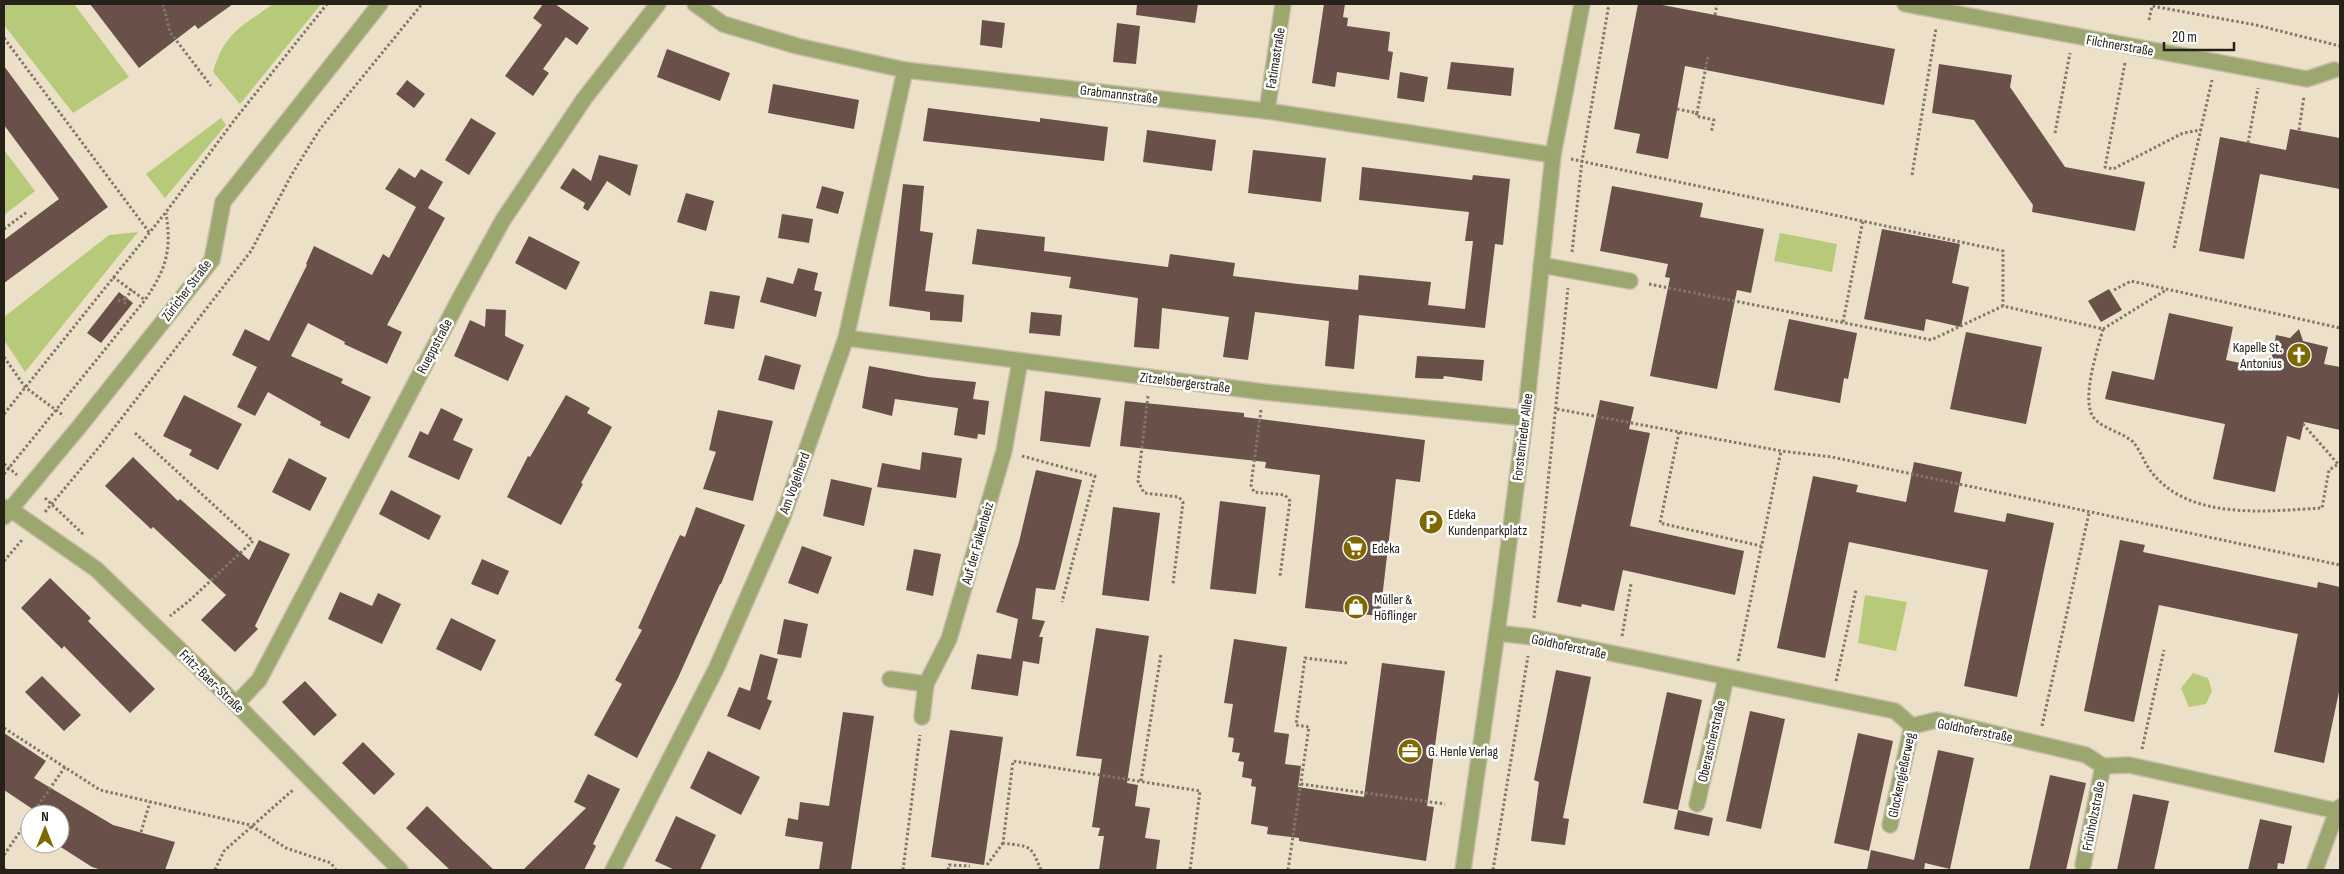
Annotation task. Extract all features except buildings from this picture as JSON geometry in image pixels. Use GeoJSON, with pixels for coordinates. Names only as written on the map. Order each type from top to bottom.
{"type":"FeatureCollection","features":[{"type":"Feature","properties":{"kind":"street","name":"Züricher Straße"},"geometry":{"type":"LineString","coordinates":[[6,511],[79,427],[212,260],[223,202],[380,4]]}},
{"type":"Feature","properties":{"kind":"street","name":"Rueppstraße"},"geometry":{"type":"LineString","coordinates":[[236,704],[259,680],[452,312],[503,220],[584,99],[658,4]]}},
{"type":"Feature","properties":{"kind":"street","name":"Grabmannstraße"},"geometry":{"type":"LineString","coordinates":[[695,4],[723,24],[797,46],[906,70],[1267,112],[1553,155]]}},
{"type":"Feature","properties":{"kind":"street","name":"Fatimastraße"},"geometry":{"type":"LineString","coordinates":[[1267,112],[1283,4]]}},
{"type":"Feature","properties":{"kind":"street","name":"Forstenrieder Allee"},"geometry":{"type":"LineString","coordinates":[[1463,870],[1525,418],[1553,155],[1582,4]]}},
{"type":"Feature","properties":{"kind":"street","name":"Filchnerstraße"},"geometry":{"type":"LineString","coordinates":[[1905,4],[2307,78],[2334,70]]}},
{"type":"Feature","properties":{"kind":"street","name":"Am Vogelherd"},"geometry":{"type":"LineString","coordinates":[[613,870],[716,669],[782,519],[846,338],[906,70]]}},
{"type":"Feature","properties":{"kind":"street"},"geometry":{"type":"LineString","coordinates":[[1542,266],[1630,281]]}},
{"type":"Feature","properties":{"kind":"street","name":"Zitzelsbergerstraße"},"geometry":{"type":"LineString","coordinates":[[846,338],[1264,392],[1525,418]]}},
{"type":"Feature","properties":{"kind":"street","name":"Auf der Falkenbeiz"},"geometry":{"type":"LineString","coordinates":[[926,684],[949,639],[1004,451],[1020,361]]}},
{"type":"Feature","properties":{"kind":"street","name":"Fritz-Baer-Straße"},"geometry":{"type":"LineString","coordinates":[[6,511],[34,525],[96,569],[236,704],[400,870]]}},
{"type":"Feature","properties":{"kind":"street","name":"Goldhoferstraße"},"geometry":{"type":"LineString","coordinates":[[1497,633],[1532,637],[1895,711],[1912,726],[1937,720],[2086,755],[2104,766]]}},
{"type":"Feature","properties":{"kind":"street","name":"Oberascherstraße"},"geometry":{"type":"LineString","coordinates":[[1697,804],[1730,678]]}},
{"type":"Feature","properties":{"kind":"street"},"geometry":{"type":"LineString","coordinates":[[890,679],[926,684],[922,717]]}},
{"type":"Feature","properties":{"kind":"street","name":"Glockengießerweg"},"geometry":{"type":"LineString","coordinates":[[1890,825],[1912,726]]}},
{"type":"Feature","properties":{"kind":"street"},"geometry":{"type":"LineString","coordinates":[[2104,766],[2138,766],[2338,809],[2315,870]]}},
{"type":"Feature","properties":{"kind":"street","name":"Frühholzstraße"},"geometry":{"type":"LineString","coordinates":[[2084,865],[2104,766]]}},
{"type":"Feature","properties":{"kind":"path"},"geometry":{"type":"LineString","coordinates":[[162,4],[170,32],[212,86]]}},
{"type":"Feature","properties":{"kind":"path"},"geometry":{"type":"LineString","coordinates":[[4,414],[166,212],[236,118],[327,4]]}},
{"type":"Feature","properties":{"kind":"path"},"geometry":{"type":"LineString","coordinates":[[4,561],[100,446],[251,251],[292,174],[320,128],[422,4]]}},
{"type":"Feature","properties":{"kind":"path"},"geometry":{"type":"LineString","coordinates":[[1493,870],[1532,637],[1582,161],[1609,4]]}},
{"type":"Feature","properties":{"kind":"path"},"geometry":{"type":"LineString","coordinates":[[1715,15],[1718,4]]}},
{"type":"Feature","properties":{"kind":"path"},"geometry":{"type":"LineString","coordinates":[[2149,20],[2152,6],[2256,25],[2340,46]]}},
{"type":"Feature","properties":{"kind":"path"},"geometry":{"type":"LineString","coordinates":[[1912,175],[1939,11]]}},
{"type":"Feature","properties":{"kind":"path"},"geometry":{"type":"LineString","coordinates":[[2055,133],[2074,36]]}},
{"type":"Feature","properties":{"kind":"path"},"geometry":{"type":"LineString","coordinates":[[4,38],[149,232]]}},
{"type":"Feature","properties":{"kind":"path"},"geometry":{"type":"LineString","coordinates":[[2128,46],[2105,167],[2113,169],[2183,133],[2201,130]]}},
{"type":"Feature","properties":{"kind":"path"},"geometry":{"type":"LineString","coordinates":[[1708,56],[1696,116],[1714,120],[1711,133]]}},
{"type":"Feature","properties":{"kind":"path"},"geometry":{"type":"LineString","coordinates":[[2174,248],[2216,62]]}},
{"type":"Feature","properties":{"kind":"path"},"geometry":{"type":"LineString","coordinates":[[2248,142],[2262,70]]}},
{"type":"Feature","properties":{"kind":"path"},"geometry":{"type":"LineString","coordinates":[[2299,130],[2307,78]]}},
{"type":"Feature","properties":{"kind":"path"},"geometry":{"type":"LineString","coordinates":[[1677,109],[1697,113]]}},
{"type":"Feature","properties":{"kind":"path"},"geometry":{"type":"LineString","coordinates":[[1553,155],[2003,251],[2003,306]]}},
{"type":"Feature","properties":{"kind":"path"},"geometry":{"type":"LineString","coordinates":[[4,229],[27,212]]}},
{"type":"Feature","properties":{"kind":"path"},"geometry":{"type":"LineString","coordinates":[[4,474],[145,300],[162,275],[167,254],[168,229],[166,212]]}},
{"type":"Feature","properties":{"kind":"path"},"geometry":{"type":"LineString","coordinates":[[1843,322],[1863,220]]}},
{"type":"Feature","properties":{"kind":"path"},"geometry":{"type":"LineString","coordinates":[[113,277],[145,300]]}},
{"type":"Feature","properties":{"kind":"path"},"geometry":{"type":"LineString","coordinates":[[1630,281],[1931,340],[2003,306],[2103,329],[2167,290]]}},
{"type":"Feature","properties":{"kind":"path"},"geometry":{"type":"LineString","coordinates":[[2114,290],[2131,281],[2340,328]]}},
{"type":"Feature","properties":{"kind":"path"},"geometry":{"type":"LineString","coordinates":[[118,301],[125,299],[132,290]]}},
{"type":"Feature","properties":{"kind":"path"},"geometry":{"type":"LineString","coordinates":[[125,299],[125,306]]}},
{"type":"Feature","properties":{"kind":"path"},"geometry":{"type":"LineString","coordinates":[[2103,329],[2089,390],[2089,405],[2094,418],[2133,442],[2153,474],[2180,498],[2207,506],[2248,512],[2322,508],[2329,470],[2339,464],[2303,424]]}},
{"type":"Feature","properties":{"kind":"path"},"geometry":{"type":"LineString","coordinates":[[4,359],[25,387],[79,427]]}},
{"type":"Feature","properties":{"kind":"path"},"geometry":{"type":"LineString","coordinates":[[1150,378],[1138,481],[1144,494],[1179,497],[1183,502],[1172,584]]}},
{"type":"Feature","properties":{"kind":"path"},"geometry":{"type":"LineString","coordinates":[[1264,392],[1251,485],[1254,492],[1285,495],[1290,501],[1280,576]]}},
{"type":"Feature","properties":{"kind":"path"},"geometry":{"type":"LineString","coordinates":[[1557,409],[1781,451],[1832,457],[2340,565]]}},
{"type":"Feature","properties":{"kind":"path"},"geometry":{"type":"LineString","coordinates":[[1679,432],[1660,523],[1761,546]]}},
{"type":"Feature","properties":{"kind":"path"},"geometry":{"type":"LineString","coordinates":[[135,433],[253,541],[189,601],[156,627]]}},
{"type":"Feature","properties":{"kind":"path"},"geometry":{"type":"LineString","coordinates":[[1004,451],[1095,476],[1062,602]]}},
{"type":"Feature","properties":{"kind":"path"},"geometry":{"type":"LineString","coordinates":[[1730,678],[1781,451]]}},
{"type":"Feature","properties":{"kind":"path"},"geometry":{"type":"LineString","coordinates":[[2038,744],[2089,513]]}},
{"type":"Feature","properties":{"kind":"path"},"geometry":{"type":"LineString","coordinates":[[1618,656],[1631,584]]}},
{"type":"Feature","properties":{"kind":"path"},"geometry":{"type":"LineString","coordinates":[[1832,699],[1856,590]]}},
{"type":"Feature","properties":{"kind":"path"},"geometry":{"type":"LineString","coordinates":[[2138,766],[2164,650]]}},
{"type":"Feature","properties":{"kind":"path"},"geometry":{"type":"LineString","coordinates":[[1141,781],[1161,654]]}},
{"type":"Feature","properties":{"kind":"path"},"geometry":{"type":"LineString","coordinates":[[1288,870],[1309,727],[1296,725],[1304,658],[1347,663]]}},
{"type":"Feature","properties":{"kind":"path"},"geometry":{"type":"LineString","coordinates":[[902,870],[922,717]]}},
{"type":"Feature","properties":{"kind":"path"},"geometry":{"type":"LineString","coordinates":[[4,728],[100,790],[250,826],[286,848],[331,863],[336,870]]}},
{"type":"Feature","properties":{"kind":"path"},"geometry":{"type":"LineString","coordinates":[[987,865],[1003,842],[1013,762],[1200,791],[1190,870]]}},
{"type":"Feature","properties":{"kind":"path"},"geometry":{"type":"LineString","coordinates":[[39,804],[65,767]]}},
{"type":"Feature","properties":{"kind":"path"},"geometry":{"type":"LineString","coordinates":[[215,870],[224,851],[250,826],[308,777]]}},
{"type":"Feature","properties":{"kind":"path"},"geometry":{"type":"LineString","coordinates":[[1301,784],[1445,804]]}},
{"type":"Feature","properties":{"kind":"path"},"geometry":{"type":"LineString","coordinates":[[141,832],[150,802]]}},
{"type":"Feature","properties":{"kind":"path"},"geometry":{"type":"LineString","coordinates":[[4,855],[20,832]]}},
{"type":"Feature","properties":{"kind":"path"},"geometry":{"type":"LineString","coordinates":[[1003,842],[1028,846],[1033,851],[1041,870]]}},
{"type":"Feature","properties":{"kind":"path"},"geometry":{"type":"LineString","coordinates":[[948,870],[949,865],[970,866]]}},
{"type":"Feature","properties":{"kind":"green space"},"geometry":{"type":"Polygon","coordinates":[[[4,4],[74,4],[129,77],[73,113],[4,25],[4,4]]]}},
{"type":"Feature","properties":{"kind":"green space"},"geometry":{"type":"Polygon","coordinates":[[[273,4],[321,4],[240,104],[213,72],[229,39],[243,25],[273,4]]]}},
{"type":"Feature","properties":{"kind":"green space"},"geometry":{"type":"Polygon","coordinates":[[[221,118],[226,125],[165,198],[146,174],[221,118]]]}},
{"type":"Feature","properties":{"kind":"green space"},"geometry":{"type":"Polygon","coordinates":[[[4,150],[35,191],[4,215],[4,150]]]}},
{"type":"Feature","properties":{"kind":"green space"},"geometry":{"type":"Polygon","coordinates":[[[138,232],[25,372],[4,340],[4,317],[109,235],[138,232]]]}},
{"type":"Feature","properties":{"kind":"green space"},"geometry":{"type":"Polygon","coordinates":[[[1780,233],[1837,244],[1832,272],[1774,261],[1780,233]]]}},
{"type":"Feature","properties":{"kind":"green space"},"geometry":{"type":"Polygon","coordinates":[[[1865,595],[1907,602],[1896,651],[1858,643],[1865,595]]]}},
{"type":"Feature","properties":{"kind":"green space"},"geometry":{"type":"Polygon","coordinates":[[[2193,673],[2208,678],[2212,691],[2206,704],[2189,707],[2181,688],[2193,673]]]}},
{"type":"Feature","properties":{"kind":"place","name":"Kapelle St. Antonius"},"geometry":{"type":"Point","coordinates":[2299,355]}},
{"type":"Feature","properties":{"kind":"place","name":"Edeka Kundenparkplatz"},"geometry":{"type":"Point","coordinates":[1431,522]}},
{"type":"Feature","properties":{"kind":"place","name":"Edeka"},"geometry":{"type":"Point","coordinates":[1355,548]}},
{"type":"Feature","properties":{"kind":"place","name":"Müller & Höflinger"},"geometry":{"type":"Point","coordinates":[1356,607]}},
{"type":"Feature","properties":{"kind":"place","name":"G. Henle Verlag"},"geometry":{"type":"Point","coordinates":[1410,751]}}]}
